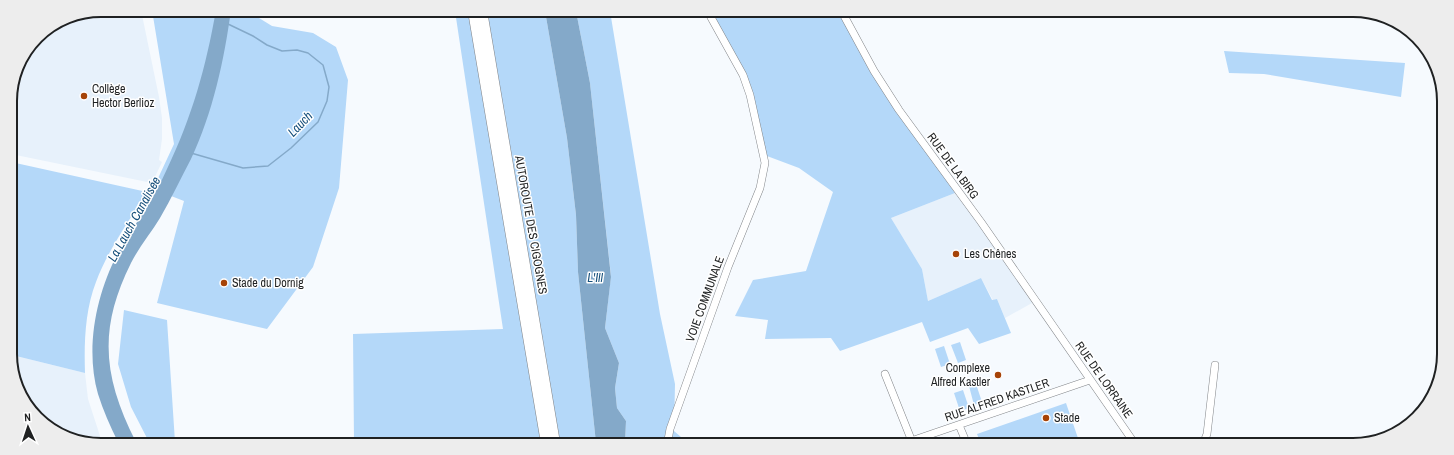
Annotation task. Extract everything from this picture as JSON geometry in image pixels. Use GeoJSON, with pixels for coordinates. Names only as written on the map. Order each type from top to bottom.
{"type":"FeatureCollection","features":[{"type":"Feature","properties":{"kind":"highway","name":"AUTOROUTE DES CIGOGNES"},"geometry":{"type":"LineString","coordinates":[[474,17],[545,438]]}},
{"type":"Feature","properties":{"kind":"highway","name":"AUTOROUTE DES CIGOGNES"},"geometry":{"type":"LineString","coordinates":[[483,17],[554,438]]}},
{"type":"Feature","properties":{"kind":"street","name":"VOIE COMMUNALE"},"geometry":{"type":"LineString","coordinates":[[668,438],[670,429],[728,267],[760,188],[766,163],[750,95],[743,75],[711,17]]}},
{"type":"Feature","properties":{"kind":"street","name":"RUE DE LA BIRG"},"geometry":{"type":"LineString","coordinates":[[844,17],[885,89],[914,132],[981,222],[1054,329]]}},
{"type":"Feature","properties":{"kind":"street","name":"RUE DE LORRAINE"},"geometry":{"type":"LineString","coordinates":[[1054,329],[1131,438]]}},
{"type":"Feature","properties":{"kind":"street"},"geometry":{"type":"LineString","coordinates":[[1205,438],[1215,365]]}},
{"type":"Feature","properties":{"kind":"street"},"geometry":{"type":"LineString","coordinates":[[885,374],[910,438]]}},
{"type":"Feature","properties":{"kind":"street","name":"RUE ALFRED KASTLER"},"geometry":{"type":"LineString","coordinates":[[923,438],[1090,380]]}},
{"type":"Feature","properties":{"kind":"street"},"geometry":{"type":"LineString","coordinates":[[960,425],[965,438]]}},
{"type":"Feature","properties":{"kind":"shaded area","name":"Collège Hector Berlioz"},"geometry":{"type":"Polygon","coordinates":[[[142,17],[162,118],[162,139],[159,160],[162,162],[152,183],[17,155],[17,96],[20,79],[23,69],[31,54],[54,31],[69,23],[90,18],[142,17]]]}},
{"type":"Feature","properties":{"kind":"shaded area"},"geometry":{"type":"Polygon","coordinates":[[[153,17],[258,17],[272,26],[313,33],[336,47],[348,80],[339,188],[313,267],[267,329],[157,303],[184,201],[153,189],[174,144],[153,17]]]}},
{"type":"Feature","properties":{"kind":"shaded area"},"geometry":{"type":"Polygon","coordinates":[[[456,17],[546,17],[567,138],[576,215],[578,272],[595,438],[354,438],[353,334],[503,329],[456,17]]]}},
{"type":"Feature","properties":{"kind":"shaded area"},"geometry":{"type":"Polygon","coordinates":[[[577,17],[611,17],[660,314],[675,384],[674,431],[682,438],[625,438],[626,421],[617,408],[615,388],[619,363],[605,328],[611,276],[590,83],[577,17]]]}},
{"type":"Feature","properties":{"kind":"shaded area"},"geometry":{"type":"Polygon","coordinates":[[[710,17],[846,17],[873,73],[955,193],[891,218],[922,269],[928,301],[981,278],[992,300],[997,299],[1011,333],[979,344],[968,328],[930,342],[922,322],[840,351],[831,338],[765,339],[768,320],[735,316],[753,280],[806,271],[833,192],[799,168],[767,156],[740,73],[710,17]]]}},
{"type":"Feature","properties":{"kind":"shaded area"},"geometry":{"type":"Polygon","coordinates":[[[1224,51],[1405,63],[1401,97],[1264,74],[1229,73],[1224,51]]]}},
{"type":"Feature","properties":{"kind":"shaded area"},"geometry":{"type":"Polygon","coordinates":[[[17,163],[147,192],[113,247],[101,270],[92,293],[87,315],[85,373],[17,356],[17,163]]]}},
{"type":"Feature","properties":{"kind":"shaded area","name":"Les Chênes"},"geometry":{"type":"Polygon","coordinates":[[[955,193],[989,238],[1032,303],[1005,318],[997,299],[993,300],[981,278],[928,301],[922,269],[891,218],[955,193]]]}},
{"type":"Feature","properties":{"kind":"shaded area"},"geometry":{"type":"Polygon","coordinates":[[[124,310],[167,320],[175,438],[147,438],[131,407],[118,364],[124,310]]]}},
{"type":"Feature","properties":{"kind":"shaded area"},"geometry":{"type":"Polygon","coordinates":[[[960,342],[966,360],[958,363],[951,345],[960,342]]]}},
{"type":"Feature","properties":{"kind":"shaded area"},"geometry":{"type":"Polygon","coordinates":[[[944,346],[950,364],[941,367],[935,349],[944,346]]]}},
{"type":"Feature","properties":{"kind":"shaded area"},"geometry":{"type":"Polygon","coordinates":[[[17,356],[85,373],[88,399],[101,438],[69,432],[50,421],[48,419],[48,407],[36,407],[31,401],[21,381],[17,356]]]}},
{"type":"Feature","properties":{"kind":"shaded area"},"geometry":{"type":"Polygon","coordinates":[[[976,384],[982,402],[974,405],[969,386],[976,384]]]}},
{"type":"Feature","properties":{"kind":"shaded area"},"geometry":{"type":"Polygon","coordinates":[[[963,390],[969,408],[960,411],[954,393],[963,390]]]}},
{"type":"Feature","properties":{"kind":"shaded area","name":"Stade"},"geometry":{"type":"Polygon","coordinates":[[[1066,403],[1078,438],[979,438],[977,434],[1066,403]]]}},
{"type":"Feature","properties":{"kind":"water","name":"La Lauch Canalisée"},"geometry":{"type":"Polygon","coordinates":[[[215,17],[230,17],[217,86],[199,141],[160,218],[131,263],[120,287],[113,310],[109,332],[111,374],[117,396],[134,438],[116,438],[102,406],[94,377],[93,340],[99,304],[110,269],[118,253],[156,191],[176,150],[191,111],[208,52],[215,17]]]}},
{"type":"Feature","properties":{"kind":"water","name":"L'Ill"},"geometry":{"type":"Polygon","coordinates":[[[546,17],[577,17],[590,83],[611,277],[605,328],[619,363],[615,388],[617,408],[626,421],[625,438],[595,438],[578,272],[576,215],[567,138],[546,17]]]}},
{"type":"Feature","properties":{"kind":"waterway","name":"Lauch"},"geometry":{"type":"LineString","coordinates":[[191,153],[243,168],[268,166],[291,148],[318,122],[327,101],[329,87],[323,65],[308,53],[297,50],[282,51],[267,45],[253,36],[228,24]]}},
{"type":"Feature","properties":{"kind":"place","name":"Collège Hector Berlioz"},"geometry":{"type":"Point","coordinates":[84,96]}},
{"type":"Feature","properties":{"kind":"place","name":"Les Chênes"},"geometry":{"type":"Point","coordinates":[956,254]}},
{"type":"Feature","properties":{"kind":"place","name":"Stade du Dornig"},"geometry":{"type":"Point","coordinates":[224,283]}},
{"type":"Feature","properties":{"kind":"place","name":"Complexe Alfred Kastler"},"geometry":{"type":"Point","coordinates":[998,375]}},
{"type":"Feature","properties":{"kind":"place","name":"Stade"},"geometry":{"type":"Point","coordinates":[1046,418]}}]}
